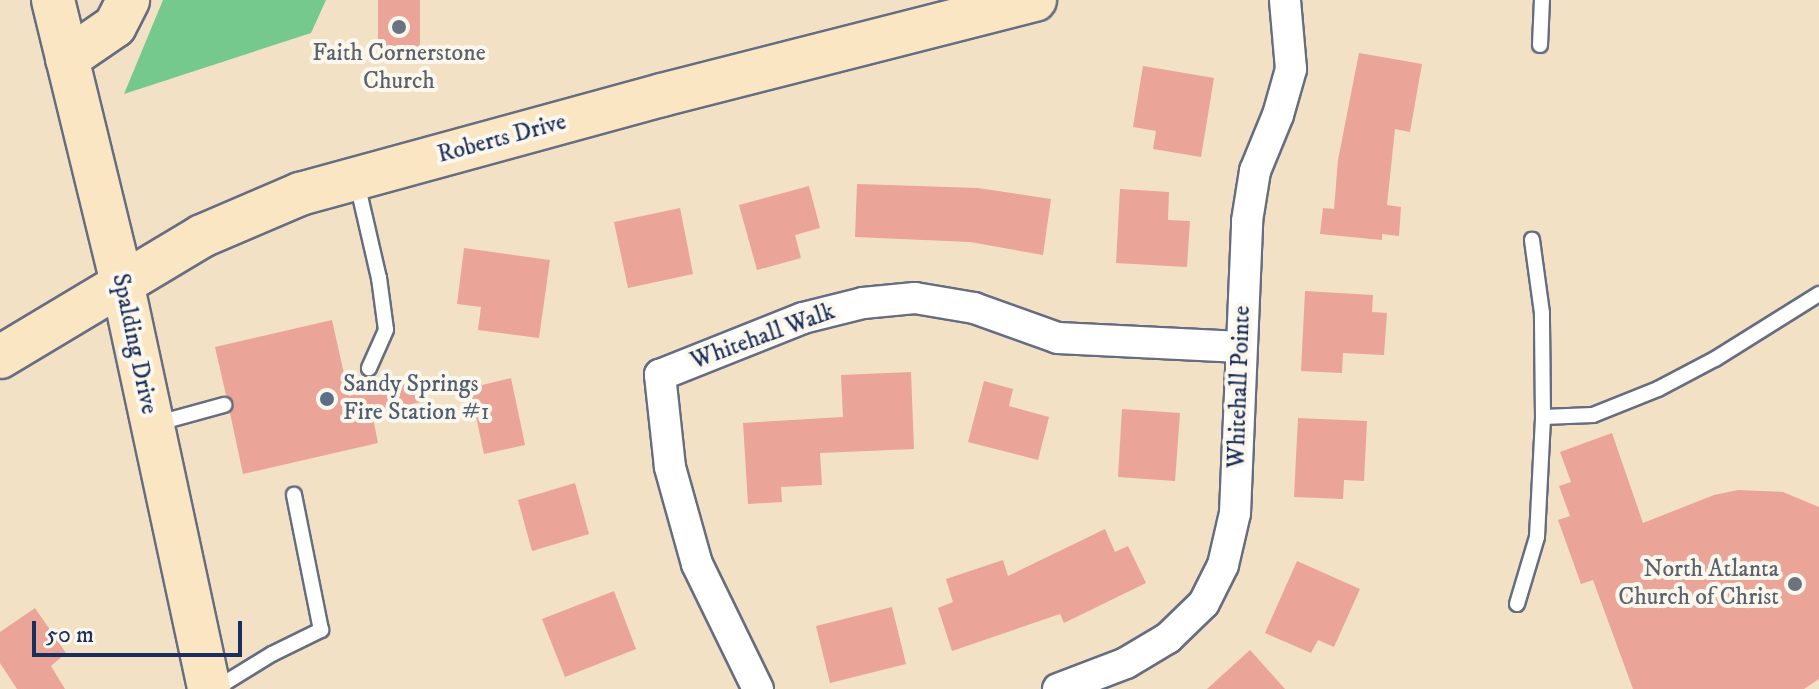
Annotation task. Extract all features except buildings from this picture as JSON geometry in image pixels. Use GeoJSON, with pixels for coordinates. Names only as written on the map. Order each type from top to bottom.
{"type":"FeatureCollection","features":[{"type":"Feature","properties":{"kind":"street","name":"Spalding Drive"},"geometry":{"type":"LineString","coordinates":[[53,0],[122,282],[212,689]]}},
{"type":"Feature","properties":{"kind":"street"},"geometry":{"type":"LineString","coordinates":[[67,59],[115,26],[128,0]]}},
{"type":"Feature","properties":{"kind":"street","name":"Roberts Drive"},"geometry":{"type":"LineString","coordinates":[[0,357],[122,282],[247,215],[300,194],[693,86],[1035,0]]}},
{"type":"Feature","properties":{"kind":"street","name":"Whitehall Pointe"},"geometry":{"type":"LineString","coordinates":[[1058,689],[1126,663],[1168,638],[1204,603],[1223,565],[1235,513],[1247,221],[1255,171],[1278,115],[1291,69],[1285,0]]}},
{"type":"Feature","properties":{"kind":"street","name":"Whitehall Walk"},"geometry":{"type":"LineString","coordinates":[[758,689],[697,564],[670,467],[660,375],[803,318],[863,303],[915,298],[974,308],[1058,338],[1241,347]]}},
{"type":"Feature","properties":{"kind":"lane"},"geometry":{"type":"LineString","coordinates":[[1540,45],[1542,0]]}},
{"type":"Feature","properties":{"kind":"lane"},"geometry":{"type":"LineString","coordinates":[[356,179],[379,278],[386,330],[369,368]]}},
{"type":"Feature","properties":{"kind":"lane"},"geometry":{"type":"LineString","coordinates":[[1517,604],[1537,537],[1543,417],[1542,313],[1532,240]]}},
{"type":"Feature","properties":{"kind":"lane"},"geometry":{"type":"LineString","coordinates":[[1543,417],[1593,415],[1658,389],[1715,359],[1819,294]]}},
{"type":"Feature","properties":{"kind":"lane"},"geometry":{"type":"LineString","coordinates":[[152,425],[224,405]]}},
{"type":"Feature","properties":{"kind":"lane"},"geometry":{"type":"LineString","coordinates":[[212,689],[321,630],[294,495]]}},
{"type":"Feature","properties":{"kind":"green space"},"geometry":{"type":"Polygon","coordinates":[[[163,0],[326,0],[311,33],[124,94],[163,0]]]}},
{"type":"Feature","properties":{"kind":"place","name":"Faith Cornerstone Church"},"geometry":{"type":"Point","coordinates":[399,27]}},
{"type":"Feature","properties":{"kind":"place","name":"Sandy Springs Fire Station #1"},"geometry":{"type":"Point","coordinates":[327,399]}},
{"type":"Feature","properties":{"kind":"place","name":"North Atlanta Church of Christ"},"geometry":{"type":"Point","coordinates":[1795,584]}}]}
